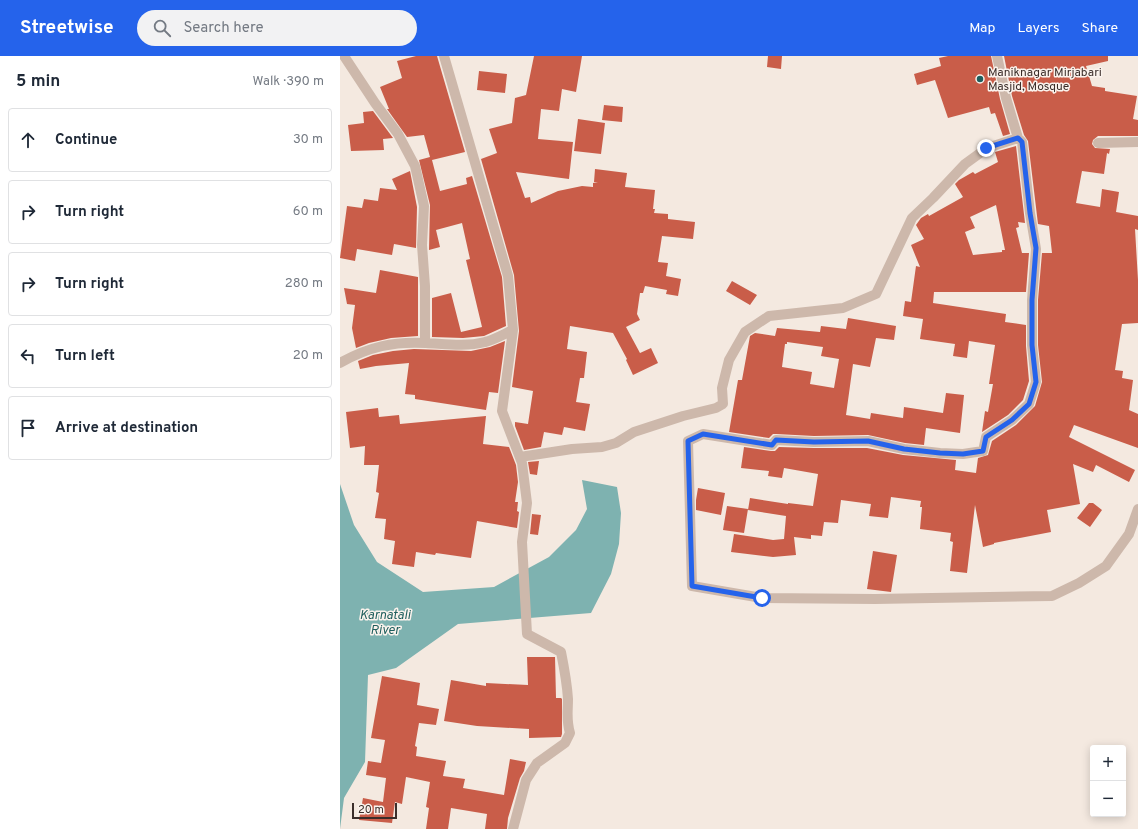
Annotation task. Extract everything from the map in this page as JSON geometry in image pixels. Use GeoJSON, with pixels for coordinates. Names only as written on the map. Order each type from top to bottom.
{"type":"FeatureCollection","features":[{"type":"Feature","properties":{"kind":"street"},"geometry":{"type":"LineString","coordinates":[[344,56],[374,103],[398,134],[415,166],[424,206],[422,245],[425,286],[425,343]]}},
{"type":"Feature","properties":{"kind":"street"},"geometry":{"type":"LineString","coordinates":[[444,56],[508,276],[513,330],[502,411],[522,463],[527,503],[522,542],[527,634],[562,652],[568,699],[566,723],[570,733],[564,743],[537,763],[526,780],[513,829]]}},
{"type":"Feature","properties":{"kind":"street"},"geometry":{"type":"LineString","coordinates":[[997,56],[1006,98],[1018,138],[1022,142],[1030,213],[1036,248],[1032,300],[1032,338],[1036,382],[1029,404],[1012,420],[986,437],[983,451],[963,454],[904,449],[868,441],[814,442],[776,440],[772,445],[703,434],[688,441],[692,586],[762,598],[875,600],[1052,596],[1079,583],[1106,566],[1129,534],[1138,509]]}},
{"type":"Feature","properties":{"kind":"street"},"geometry":{"type":"LineString","coordinates":[[520,457],[572,448],[602,447],[616,443],[634,432],[683,416],[716,408],[723,404],[722,388],[729,360],[745,332],[769,316],[842,308],[876,294],[912,218],[965,164],[986,148],[1018,138]]}},
{"type":"Feature","properties":{"kind":"street"},"geometry":{"type":"LineString","coordinates":[[1098,143],[1138,142]]}},
{"type":"Feature","properties":{"kind":"street"},"geometry":{"type":"LineString","coordinates":[[340,363],[354,355],[385,345],[425,343],[461,346],[486,342],[513,330]]}},
{"type":"Feature","properties":{"kind":"water","name":"Karnatali River"},"geometry":{"type":"Polygon","coordinates":[[[582,480],[617,487],[621,513],[619,544],[611,574],[591,613],[458,624],[396,668],[368,675],[365,762],[344,798],[340,829],[340,484],[354,525],[377,562],[423,592],[494,587],[549,557],[576,530],[587,509],[582,480]]]}},
{"type":"Feature","properties":{"kind":"building"},"geometry":{"type":"Polygon","coordinates":[[[416,56],[437,56],[465,152],[432,160],[440,191],[467,184],[466,178],[472,176],[502,277],[506,326],[484,336],[463,338],[432,337],[432,298],[451,293],[461,332],[482,327],[466,260],[470,259],[462,223],[436,230],[440,247],[429,250],[430,205],[419,160],[430,157],[424,135],[407,137],[387,109],[389,109],[380,87],[402,78],[397,61],[416,56]]]}},
{"type":"Feature","properties":{"kind":"building"},"geometry":{"type":"Polygon","coordinates":[[[534,56],[582,56],[576,92],[562,89],[559,111],[541,109],[538,139],[573,142],[569,179],[516,172],[525,198],[530,197],[531,203],[558,191],[582,186],[593,187],[593,183],[598,182],[594,182],[595,169],[627,173],[625,187],[655,190],[654,213],[668,214],[668,219],[695,222],[693,239],[662,236],[658,262],[668,263],[666,276],[681,279],[678,296],[666,294],[667,290],[645,286],[643,293],[640,293],[637,314],[640,320],[626,327],[640,353],[651,348],[658,363],[633,375],[626,360],[627,359],[613,333],[570,326],[567,349],[587,352],[584,378],[580,378],[576,402],[590,404],[585,431],[564,427],[562,435],[544,432],[541,447],[524,450],[515,426],[515,422],[528,424],[533,391],[512,387],[519,331],[514,275],[481,159],[497,153],[489,129],[512,123],[515,98],[526,95],[534,56]]]}},
{"type":"Feature","properties":{"kind":"building"},"geometry":{"type":"Polygon","coordinates":[[[768,56],[782,56],[781,69],[767,67],[768,56]]]}},
{"type":"Feature","properties":{"kind":"building"},"geometry":{"type":"Polygon","coordinates":[[[948,56],[991,56],[1000,99],[1010,134],[1003,136],[995,113],[991,114],[989,107],[948,118],[935,80],[917,85],[914,74],[941,66],[939,58],[948,56]]]}},
{"type":"Feature","properties":{"kind":"building"},"geometry":{"type":"Polygon","coordinates":[[[1004,56],[1108,56],[1108,61],[1086,66],[1092,86],[1105,88],[1105,91],[1137,96],[1133,119],[1138,120],[1138,136],[1098,136],[1093,140],[1092,144],[1095,148],[1110,149],[1109,154],[1107,153],[1104,174],[1082,171],[1076,203],[1100,207],[1102,189],[1119,192],[1116,212],[1138,216],[1138,230],[1135,229],[1138,280],[1138,323],[1122,324],[1115,370],[1123,371],[1122,378],[1133,380],[1129,410],[1138,414],[1138,448],[1074,425],[1069,437],[1135,470],[1129,482],[1096,465],[1093,472],[1073,464],[1080,504],[1047,510],[1051,532],[994,543],[983,547],[975,505],[967,573],[950,571],[953,542],[950,541],[951,533],[920,529],[922,507],[920,507],[921,501],[891,497],[888,518],[869,516],[871,504],[841,500],[838,523],[824,522],[822,536],[811,535],[811,539],[794,537],[796,555],[773,557],[731,552],[734,534],[773,540],[784,539],[786,516],[748,510],[750,498],[813,506],[818,474],[784,468],[782,478],[768,476],[769,471],[741,468],[744,447],[771,451],[775,451],[779,447],[867,448],[903,455],[956,460],[955,470],[976,473],[978,458],[988,455],[992,441],[1016,425],[1035,406],[1042,382],[1038,345],[1038,300],[1042,253],[1052,253],[1049,226],[1038,224],[1028,141],[1024,135],[1012,96],[1004,56]]]}},
{"type":"Feature","properties":{"kind":"building"},"geometry":{"type":"Polygon","coordinates":[[[479,71],[507,74],[505,93],[477,90],[479,71]]]}},
{"type":"Feature","properties":{"kind":"building"},"geometry":{"type":"Polygon","coordinates":[[[604,105],[623,107],[622,122],[602,120],[604,105]]]}},
{"type":"Feature","properties":{"kind":"building"},"geometry":{"type":"Polygon","coordinates":[[[373,111],[393,138],[383,139],[384,150],[351,151],[348,125],[364,123],[363,112],[373,111]]]}},
{"type":"Feature","properties":{"kind":"building"},"geometry":{"type":"Polygon","coordinates":[[[578,119],[605,123],[601,154],[574,151],[578,119]]]}},
{"type":"Feature","properties":{"kind":"building"},"geometry":{"type":"Polygon","coordinates":[[[1016,146],[1025,223],[1018,222],[1019,227],[1016,228],[1022,253],[1029,253],[1026,292],[934,292],[933,303],[1006,314],[1005,322],[1026,325],[1029,381],[1023,400],[1008,415],[982,432],[985,411],[988,412],[993,384],[989,384],[995,345],[969,341],[967,358],[953,356],[955,344],[920,339],[923,319],[903,316],[905,301],[911,302],[916,266],[920,267],[911,245],[924,239],[916,225],[921,218],[928,214],[929,216],[963,197],[955,184],[973,172],[975,174],[998,162],[995,152],[1016,146]],[[996,205],[970,217],[975,228],[965,232],[973,255],[1002,252],[1002,250],[1005,250],[996,205]]]}},
{"type":"Feature","properties":{"kind":"building"},"geometry":{"type":"Polygon","coordinates":[[[410,171],[417,207],[416,248],[394,244],[392,255],[357,249],[355,261],[340,258],[347,206],[362,208],[364,199],[378,201],[380,188],[397,190],[392,179],[410,171]]]}},
{"type":"Feature","properties":{"kind":"building"},"geometry":{"type":"Polygon","coordinates":[[[380,270],[418,277],[418,336],[391,338],[369,343],[356,348],[352,328],[355,305],[347,304],[344,288],[376,293],[380,270]]]}},
{"type":"Feature","properties":{"kind":"building"},"geometry":{"type":"Polygon","coordinates":[[[732,281],[757,295],[750,305],[726,291],[732,281]]]}},
{"type":"Feature","properties":{"kind":"building"},"geometry":{"type":"Polygon","coordinates":[[[848,318],[896,326],[894,340],[876,338],[870,367],[853,364],[846,415],[870,419],[871,413],[903,418],[904,407],[943,413],[946,393],[964,395],[960,433],[926,428],[924,445],[905,443],[868,435],[814,436],[773,434],[769,438],[729,432],[738,380],[742,380],[750,336],[755,333],[775,336],[777,328],[820,332],[821,326],[846,329],[848,318]],[[787,342],[787,344],[785,344],[782,367],[812,372],[810,384],[834,388],[839,359],[821,356],[823,347],[787,342]]]}},
{"type":"Feature","properties":{"kind":"building"},"geometry":{"type":"Polygon","coordinates":[[[505,341],[498,393],[489,392],[486,410],[415,399],[415,395],[405,394],[409,363],[360,369],[358,361],[373,355],[414,349],[471,351],[490,347],[505,341]]]}},
{"type":"Feature","properties":{"kind":"building"},"geometry":{"type":"Polygon","coordinates":[[[378,408],[379,417],[399,415],[400,424],[486,416],[483,444],[509,447],[516,465],[518,482],[515,502],[518,502],[517,511],[519,512],[517,528],[477,521],[471,558],[416,552],[414,567],[392,564],[395,541],[384,539],[386,519],[375,518],[379,493],[376,492],[379,465],[364,465],[365,446],[350,448],[346,412],[378,408]]]}},
{"type":"Feature","properties":{"kind":"building"},"geometry":{"type":"Polygon","coordinates":[[[539,461],[537,475],[530,474],[528,462],[539,461]]]}},
{"type":"Feature","properties":{"kind":"building"},"geometry":{"type":"Polygon","coordinates":[[[698,488],[725,493],[721,515],[696,510],[698,488]]]}},
{"type":"Feature","properties":{"kind":"building"},"geometry":{"type":"Polygon","coordinates":[[[1089,503],[1093,503],[1102,510],[1090,527],[1077,518],[1089,503]]]}},
{"type":"Feature","properties":{"kind":"building"},"geometry":{"type":"Polygon","coordinates":[[[727,506],[748,509],[744,533],[723,530],[727,506]]]}},
{"type":"Feature","properties":{"kind":"building"},"geometry":{"type":"Polygon","coordinates":[[[532,514],[541,515],[538,535],[530,534],[532,514]]]}},
{"type":"Feature","properties":{"kind":"building"},"geometry":{"type":"Polygon","coordinates":[[[873,551],[897,555],[891,592],[867,589],[873,551]]]}},
{"type":"Feature","properties":{"kind":"building"},"geometry":{"type":"Polygon","coordinates":[[[527,657],[555,657],[556,698],[562,699],[561,737],[529,738],[529,729],[477,726],[444,721],[451,680],[486,686],[486,683],[528,685],[527,657]]]}},
{"type":"Feature","properties":{"kind":"building"},"geometry":{"type":"Polygon","coordinates":[[[382,676],[420,683],[417,705],[439,709],[436,725],[419,723],[415,746],[417,747],[416,756],[446,761],[443,776],[465,779],[463,788],[504,795],[510,759],[526,762],[508,818],[507,829],[485,829],[487,814],[451,808],[448,829],[426,829],[429,808],[426,807],[430,782],[406,777],[402,804],[395,802],[392,823],[359,820],[363,798],[383,802],[386,778],[366,775],[368,761],[381,763],[385,740],[371,738],[382,676]]]}},
{"type":"Feature","properties":{"kind":"place","name":"Maniknagar Mirjabari Masjid, Mosque"},"geometry":{"type":"Point","coordinates":[980,79]}},
{"type":"Feature","properties":{"kind":"route"},"geometry":{"type":"LineString","coordinates":[[762,598],[692,586],[688,441],[703,434],[772,445],[776,440],[814,442],[868,441],[904,449],[963,454],[983,451],[986,437],[1012,420],[1029,404],[1036,382],[1032,345],[1032,300],[1036,248],[1030,213],[1022,142],[1018,138],[986,148]]}}]}
